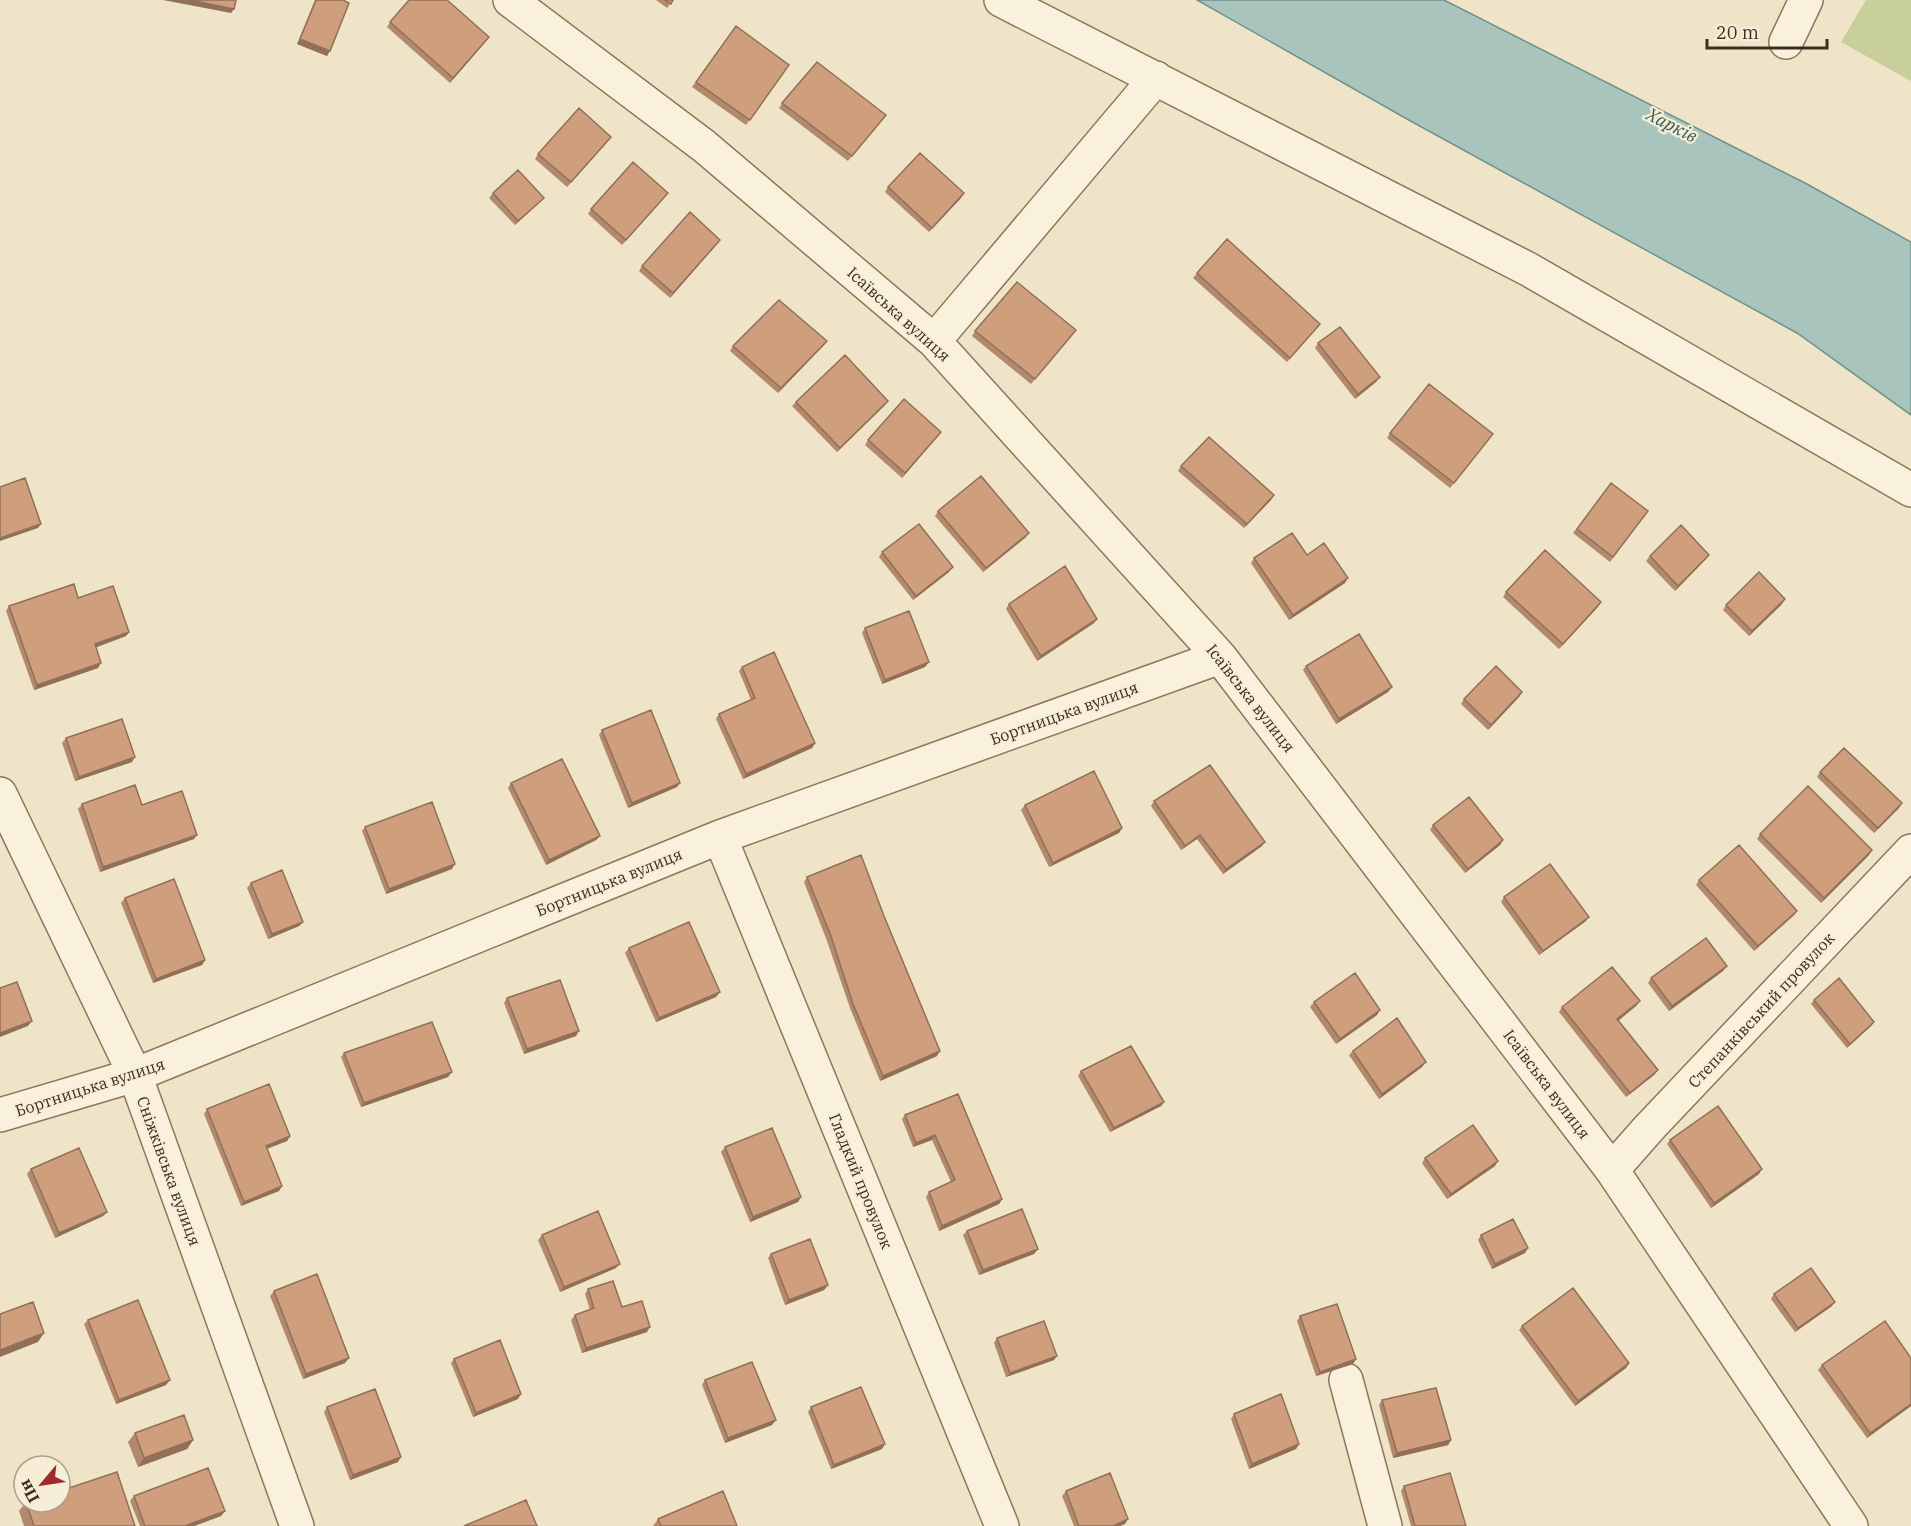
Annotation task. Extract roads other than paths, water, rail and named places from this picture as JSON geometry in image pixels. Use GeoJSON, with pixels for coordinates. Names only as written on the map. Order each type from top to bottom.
{"type":"FeatureCollection","features":[{"type":"Feature","properties":{"kind":"street","name":"Ісаївська вулиця"},"geometry":{"type":"LineString","coordinates":[[510,0],[704,146],[934,340],[1220,657],[1612,1170],[1851,1526]]}},
{"type":"Feature","properties":{"kind":"street"},"geometry":{"type":"LineString","coordinates":[[1001,0],[1528,269],[1911,490]]}},
{"type":"Feature","properties":{"kind":"street"},"geometry":{"type":"LineString","coordinates":[[1786,42],[1806,0]]}},
{"type":"Feature","properties":{"kind":"street"},"geometry":{"type":"LineString","coordinates":[[934,340],[1156,78]]}},
{"type":"Feature","properties":{"kind":"street","name":"Бортницька вулиця"},"geometry":{"type":"LineString","coordinates":[[0,1115],[135,1076],[720,837],[1220,657]]}},
{"type":"Feature","properties":{"kind":"street","name":"Сніжківська вулиця"},"geometry":{"type":"LineString","coordinates":[[0,794],[135,1076],[297,1526]]}},
{"type":"Feature","properties":{"kind":"street","name":"Гладкий провулок"},"geometry":{"type":"LineString","coordinates":[[720,837],[1002,1526]]}},
{"type":"Feature","properties":{"kind":"street","name":"Степанківський провулок"},"geometry":{"type":"LineString","coordinates":[[1612,1170],[1911,851]]}},
{"type":"Feature","properties":{"kind":"street"},"geometry":{"type":"LineString","coordinates":[[1346,1380],[1385,1526]]}},
{"type":"Feature","properties":{"kind":"water","name":"Харків"},"geometry":{"type":"Polygon","coordinates":[[[1197,0],[1444,0],[1807,184],[1911,242],[1911,415],[1797,333],[1407,119],[1197,0]]]}}]}
